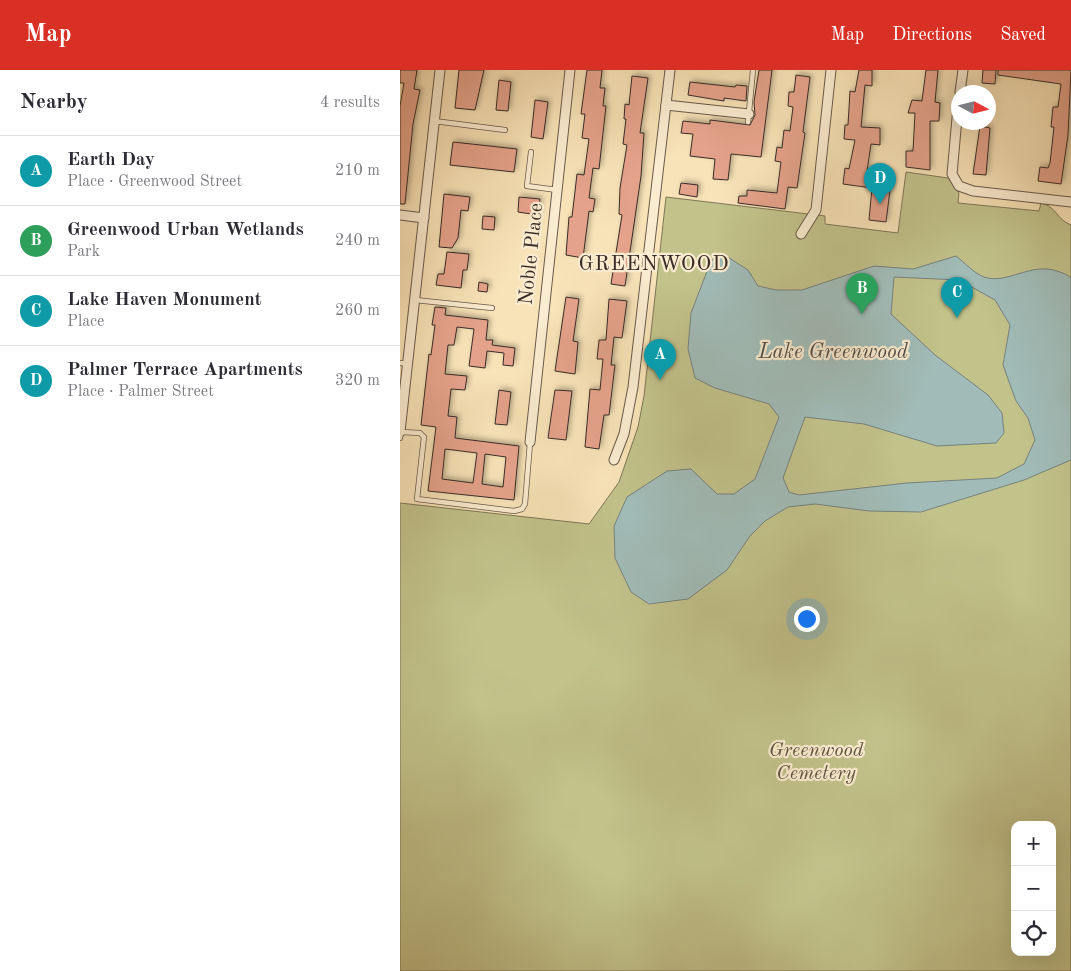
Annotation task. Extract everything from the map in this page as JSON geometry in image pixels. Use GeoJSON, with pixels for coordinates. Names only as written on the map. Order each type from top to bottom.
{"type":"FeatureCollection","features":[{"type":"Feature","properties":{"kind":"street"},"geometry":{"type":"LineString","coordinates":[[400,434],[404,363],[415,300],[440,70]]}},
{"type":"Feature","properties":{"kind":"street","name":"Noble Place"},"geometry":{"type":"LineString","coordinates":[[530,442],[570,70]]}},
{"type":"Feature","properties":{"kind":"street"},"geometry":{"type":"LineString","coordinates":[[614,460],[624,434],[632,395],[670,70]]}},
{"type":"Feature","properties":{"kind":"street"},"geometry":{"type":"LineString","coordinates":[[801,234],[816,210],[831,70]]}},
{"type":"Feature","properties":{"kind":"street"},"geometry":{"type":"LineString","coordinates":[[961,85],[963,70]]}},
{"type":"Feature","properties":{"kind":"street"},"geometry":{"type":"LineString","coordinates":[[666,105],[748,118]]}},
{"type":"Feature","properties":{"kind":"street"},"geometry":{"type":"LineString","coordinates":[[956,130],[952,174],[959,186],[973,191],[1071,202]]}},
{"type":"Feature","properties":{"kind":"street"},"geometry":{"type":"LineString","coordinates":[[400,215],[424,218]]}},
{"type":"Feature","properties":{"kind":"lane"},"geometry":{"type":"LineString","coordinates":[[748,118],[753,70]]}},
{"type":"Feature","properties":{"kind":"lane"},"geometry":{"type":"LineString","coordinates":[[434,121],[505,130]]}},
{"type":"Feature","properties":{"kind":"lane"},"geometry":{"type":"LineString","coordinates":[[530,152],[527,186],[557,190]]}},
{"type":"Feature","properties":{"kind":"lane"},"geometry":{"type":"LineString","coordinates":[[415,300],[492,308]]}},
{"type":"Feature","properties":{"kind":"lane"},"geometry":{"type":"LineString","coordinates":[[400,434],[420,433],[424,437],[417,499],[514,511],[522,509],[525,504],[530,442]]}},
{"type":"Feature","properties":{"kind":"green space","name":"Greenwood Cemetery"},"geometry":{"type":"Polygon","coordinates":[[[906,172],[948,178],[959,193],[958,203],[1039,211],[1041,203],[1050,207],[1066,223],[1071,225],[1071,971],[400,971],[400,503],[589,524],[619,482],[638,427],[644,396],[666,197],[825,216],[825,224],[898,233],[906,172]]]}},
{"type":"Feature","properties":{"kind":"water","name":"Lake Greenwood"},"geometry":{"type":"Polygon","coordinates":[[[723,254],[748,270],[758,286],[776,290],[802,290],[874,266],[913,269],[956,256],[977,273],[993,279],[1037,269],[1057,271],[1066,275],[1071,278],[1071,460],[1024,480],[921,512],[869,511],[815,504],[788,507],[765,521],[750,536],[727,570],[688,599],[649,604],[631,592],[615,558],[614,526],[627,497],[667,471],[691,469],[717,494],[734,494],[755,479],[779,417],[769,404],[715,388],[695,378],[688,349],[691,313],[711,261],[723,254]],[[894,277],[891,314],[935,355],[988,395],[1002,413],[1004,433],[996,443],[937,446],[864,424],[805,417],[783,478],[789,492],[799,495],[907,483],[997,478],[1024,464],[1035,440],[1028,418],[1016,401],[1003,365],[1010,325],[995,300],[959,280],[894,277]]]}},
{"type":"Feature","properties":{"kind":"building"},"geometry":{"type":"Polygon","coordinates":[[[400,70],[417,70],[414,89],[420,90],[413,124],[405,204],[400,204],[400,106],[404,83],[400,83],[400,70]]]}},
{"type":"Feature","properties":{"kind":"building"},"geometry":{"type":"Polygon","coordinates":[[[459,70],[484,70],[475,110],[455,108],[459,70]]]}},
{"type":"Feature","properties":{"kind":"building"},"geometry":{"type":"Polygon","coordinates":[[[587,70],[602,70],[600,88],[605,88],[603,106],[606,106],[599,169],[593,168],[589,198],[595,199],[593,212],[589,211],[583,258],[566,255],[569,217],[572,217],[577,174],[584,175],[589,139],[582,138],[585,114],[581,114],[587,70]]]}},
{"type":"Feature","properties":{"kind":"building"},"geometry":{"type":"Polygon","coordinates":[[[759,70],[772,70],[761,157],[731,154],[728,180],[713,179],[715,159],[690,156],[693,134],[681,133],[683,121],[710,124],[710,120],[750,125],[755,115],[754,102],[759,70]]]}},
{"type":"Feature","properties":{"kind":"building"},"geometry":{"type":"Polygon","coordinates":[[[859,70],[872,70],[872,86],[865,85],[861,127],[880,128],[880,145],[871,144],[867,171],[892,174],[886,222],[869,220],[872,188],[843,184],[845,168],[849,169],[855,140],[844,139],[845,125],[848,125],[850,91],[855,92],[859,70]]]}},
{"type":"Feature","properties":{"kind":"building"},"geometry":{"type":"Polygon","coordinates":[[[926,70],[938,70],[935,102],[940,103],[939,121],[930,121],[930,170],[906,167],[906,151],[913,151],[915,113],[908,113],[912,100],[922,101],[926,70]]]}},
{"type":"Feature","properties":{"kind":"building"},"geometry":{"type":"Polygon","coordinates":[[[983,70],[996,70],[995,84],[982,83],[983,70]]]}},
{"type":"Feature","properties":{"kind":"building"},"geometry":{"type":"Polygon","coordinates":[[[998,70],[1071,70],[1068,135],[1061,184],[1038,181],[1040,167],[1048,168],[1050,163],[1054,127],[1051,127],[1053,107],[1058,107],[1061,84],[998,75],[998,70]]]}},
{"type":"Feature","properties":{"kind":"building"},"geometry":{"type":"Polygon","coordinates":[[[796,75],[810,77],[803,132],[805,133],[797,188],[788,187],[785,209],[738,203],[739,196],[747,196],[747,190],[777,193],[781,162],[775,161],[777,147],[782,148],[784,130],[790,131],[793,107],[788,106],[789,92],[794,92],[796,75]]]}},
{"type":"Feature","properties":{"kind":"building"},"geometry":{"type":"Polygon","coordinates":[[[632,76],[648,78],[640,133],[644,133],[641,176],[625,286],[611,284],[622,215],[619,214],[620,188],[627,145],[623,144],[626,119],[624,119],[625,104],[629,105],[632,76]]]}},
{"type":"Feature","properties":{"kind":"building"},"geometry":{"type":"Polygon","coordinates":[[[499,80],[511,82],[508,111],[496,110],[499,80]]]}},
{"type":"Feature","properties":{"kind":"building"},"geometry":{"type":"Polygon","coordinates":[[[690,82],[735,87],[736,85],[747,86],[746,101],[724,98],[724,101],[688,95],[690,82]]]}},
{"type":"Feature","properties":{"kind":"building"},"geometry":{"type":"Polygon","coordinates":[[[535,100],[548,102],[543,139],[531,137],[535,100]]]}},
{"type":"Feature","properties":{"kind":"building"},"geometry":{"type":"Polygon","coordinates":[[[979,130],[990,130],[986,175],[973,174],[979,130]]]}},
{"type":"Feature","properties":{"kind":"building"},"geometry":{"type":"Polygon","coordinates":[[[453,142],[517,149],[514,172],[450,165],[453,142]]]}},
{"type":"Feature","properties":{"kind":"building"},"geometry":{"type":"Polygon","coordinates":[[[681,183],[698,185],[697,197],[679,194],[681,183]]]}},
{"type":"Feature","properties":{"kind":"building"},"geometry":{"type":"Polygon","coordinates":[[[444,194],[470,197],[468,211],[461,210],[458,238],[452,248],[439,247],[444,194]]]}},
{"type":"Feature","properties":{"kind":"building"},"geometry":{"type":"Polygon","coordinates":[[[519,197],[540,199],[538,215],[518,212],[519,197]]]}},
{"type":"Feature","properties":{"kind":"building"},"geometry":{"type":"Polygon","coordinates":[[[483,216],[495,217],[494,230],[482,229],[483,216]]]}},
{"type":"Feature","properties":{"kind":"building"},"geometry":{"type":"Polygon","coordinates":[[[447,252],[469,254],[467,270],[463,270],[461,288],[436,285],[438,274],[444,274],[447,252]]]}},
{"type":"Feature","properties":{"kind":"building"},"geometry":{"type":"Polygon","coordinates":[[[479,282],[488,284],[487,292],[478,291],[479,282]]]}},
{"type":"Feature","properties":{"kind":"building"},"geometry":{"type":"Polygon","coordinates":[[[566,297],[579,299],[573,341],[578,342],[575,374],[555,371],[566,297]]]}},
{"type":"Feature","properties":{"kind":"building"},"geometry":{"type":"Polygon","coordinates":[[[609,299],[627,301],[622,338],[614,337],[611,365],[615,365],[609,415],[604,415],[599,449],[585,447],[590,389],[600,390],[603,359],[597,359],[599,340],[606,340],[609,299]]]}},
{"type":"Feature","properties":{"kind":"building"},"geometry":{"type":"Polygon","coordinates":[[[435,307],[446,308],[445,315],[488,320],[486,340],[493,340],[492,345],[515,348],[513,366],[503,365],[504,353],[487,351],[485,368],[469,366],[474,329],[457,327],[454,345],[448,345],[445,374],[467,376],[465,390],[451,389],[448,416],[457,417],[455,438],[519,446],[514,500],[428,491],[436,427],[421,425],[429,354],[431,355],[435,325],[432,325],[435,307]],[[445,449],[442,479],[473,483],[477,453],[445,449]],[[485,454],[482,484],[503,487],[506,457],[485,454]]]}},
{"type":"Feature","properties":{"kind":"building"},"geometry":{"type":"Polygon","coordinates":[[[499,390],[511,392],[507,425],[495,424],[499,390]]]}},
{"type":"Feature","properties":{"kind":"building"},"geometry":{"type":"Polygon","coordinates":[[[555,390],[572,391],[566,440],[548,438],[555,390]]]}},
{"type":"Feature","properties":{"kind":"place","name":"Palmer Terrace Apartments"},"geometry":{"type":"Point","coordinates":[880,204]}},
{"type":"Feature","properties":{"kind":"place","name":"Greenwood Urban Wetlands"},"geometry":{"type":"Point","coordinates":[862,314]}},
{"type":"Feature","properties":{"kind":"place","name":"Lake Haven Monument"},"geometry":{"type":"Point","coordinates":[957,318]}},
{"type":"Feature","properties":{"kind":"place","name":"Earth Day"},"geometry":{"type":"Point","coordinates":[660,380]}},
{"type":"Feature","properties":{"kind":"district","name":"GREENWOOD"},"geometry":{"type":"Point","coordinates":[654,264]}}]}
